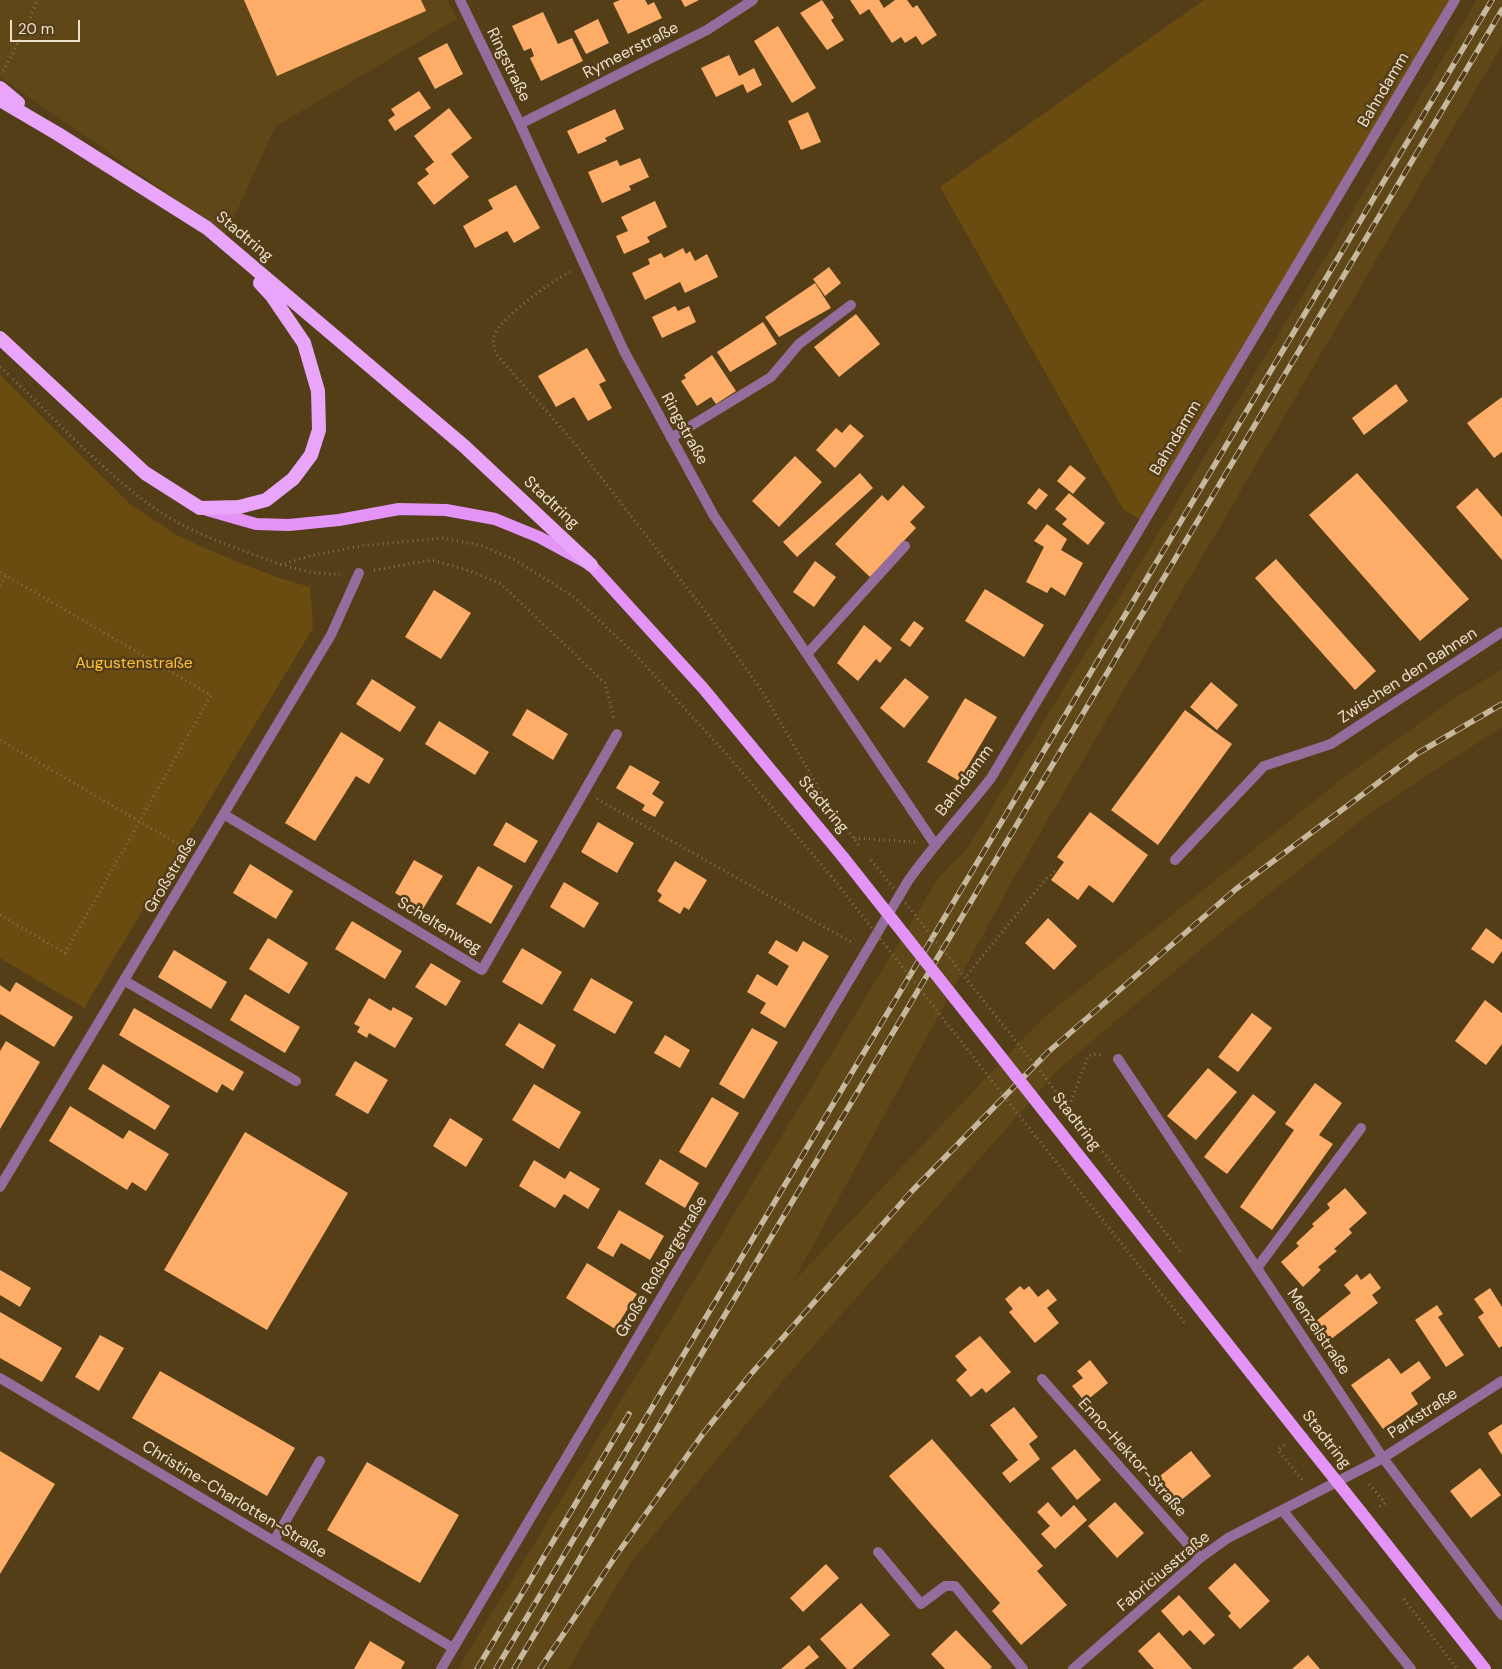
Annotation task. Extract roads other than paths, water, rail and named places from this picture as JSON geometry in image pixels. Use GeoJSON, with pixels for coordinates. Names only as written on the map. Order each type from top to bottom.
{"type":"FeatureCollection","features":[{"type":"Feature","properties":{"kind":"highway"},"geometry":{"type":"LineString","coordinates":[[0,88],[58,134]]}},
{"type":"Feature","properties":{"kind":"highway","name":"Stadtring"},"geometry":{"type":"LineString","coordinates":[[0,100],[58,134],[207,228],[464,446],[592,565]]}},
{"type":"Feature","properties":{"kind":"highway"},"geometry":{"type":"LineString","coordinates":[[0,338],[138,467],[200,508],[239,506],[266,500],[293,479],[311,455],[319,430],[318,391],[304,343],[272,296],[207,228]]}},
{"type":"Feature","properties":{"kind":"main road"},"geometry":{"type":"LineString","coordinates":[[200,508],[256,524],[289,525],[339,520],[399,509],[446,510],[494,519],[538,537],[592,565]]}},
{"type":"Feature","properties":{"kind":"main road","name":"Stadtring"},"geometry":{"type":"LineString","coordinates":[[592,565],[703,688],[843,857],[1485,1669]]}},
{"type":"Feature","properties":{"kind":"street","name":"Ringstraße"},"geometry":{"type":"LineString","coordinates":[[460,0],[520,124],[624,352],[714,516],[808,653],[934,843]]}},
{"type":"Feature","properties":{"kind":"street","name":"Rymeerstraße"},"geometry":{"type":"LineString","coordinates":[[520,124],[707,30],[753,0]]}},
{"type":"Feature","properties":{"kind":"street","name":"Bahndamm"},"geometry":{"type":"LineString","coordinates":[[908,881],[934,843],[958,820],[991,778],[1455,0]]}},
{"type":"Feature","properties":{"kind":"street"},"geometry":{"type":"LineString","coordinates":[[671,438],[771,377],[799,344],[851,306]]}},
{"type":"Feature","properties":{"kind":"street"},"geometry":{"type":"LineString","coordinates":[[808,653],[905,546]]}},
{"type":"Feature","properties":{"kind":"street","name":"Großstraße"},"geometry":{"type":"LineString","coordinates":[[0,1187],[225,815],[331,635],[359,573]]}},
{"type":"Feature","properties":{"kind":"street","name":"Zwischen den Bahnen"},"geometry":{"type":"LineString","coordinates":[[1175,860],[1264,766],[1331,744],[1502,632]]}},
{"type":"Feature","properties":{"kind":"street","name":"Scheltenweg"},"geometry":{"type":"LineString","coordinates":[[225,815],[482,970],[586,792],[617,734]]}},
{"type":"Feature","properties":{"kind":"street","name":"Große Roßbergstraße"},"geometry":{"type":"LineString","coordinates":[[441,1669],[908,881]]}},
{"type":"Feature","properties":{"kind":"street"},"geometry":{"type":"LineString","coordinates":[[124,981],[296,1081]]}},
{"type":"Feature","properties":{"kind":"street","name":"Menzelstraße"},"geometry":{"type":"LineString","coordinates":[[1118,1059],[1383,1458],[1502,1615]]}},
{"type":"Feature","properties":{"kind":"street"},"geometry":{"type":"LineString","coordinates":[[1257,1268],[1361,1128]]}},
{"type":"Feature","properties":{"kind":"street","name":"Christine-Charlotten-Straße"},"geometry":{"type":"LineString","coordinates":[[0,1378],[453,1648]]}},
{"type":"Feature","properties":{"kind":"street","name":"Enno-Hektor-Straße"},"geometry":{"type":"LineString","coordinates":[[1042,1379],[1200,1558]]}},
{"type":"Feature","properties":{"kind":"street","name":"Parkstraße"},"geometry":{"type":"LineString","coordinates":[[1359,1471],[1383,1458],[1502,1381]]}},
{"type":"Feature","properties":{"kind":"street"},"geometry":{"type":"LineString","coordinates":[[274,1541],[320,1462]]}},
{"type":"Feature","properties":{"kind":"street","name":"Fabriciusstraße"},"geometry":{"type":"LineString","coordinates":[[1073,1669],[1200,1558],[1228,1538],[1359,1471]]}},
{"type":"Feature","properties":{"kind":"street"},"geometry":{"type":"LineString","coordinates":[[1283,1511],[1411,1669]]}},
{"type":"Feature","properties":{"kind":"street"},"geometry":{"type":"LineString","coordinates":[[878,1552],[921,1604],[945,1586],[956,1586],[1023,1669]]}},
{"type":"Feature","properties":{"kind":"railway"},"geometry":{"type":"LineString","coordinates":[[496,1669],[1492,0]]}},
{"type":"Feature","properties":{"kind":"railway"},"geometry":{"type":"LineString","coordinates":[[514,1669],[1502,10]]}},
{"type":"Feature","properties":{"kind":"railway"},"geometry":{"type":"LineString","coordinates":[[540,1669],[615,1557],[702,1435],[750,1375],[911,1192],[1048,1052],[1236,889],[1418,753],[1502,704]]}},
{"type":"Feature","properties":{"kind":"railway"},"geometry":{"type":"LineString","coordinates":[[477,1669],[629,1414]]}},
{"type":"Feature","properties":{"kind":"park label","name":"Augustenstraße"},"geometry":{"type":"Point","coordinates":[134,664]}}]}
